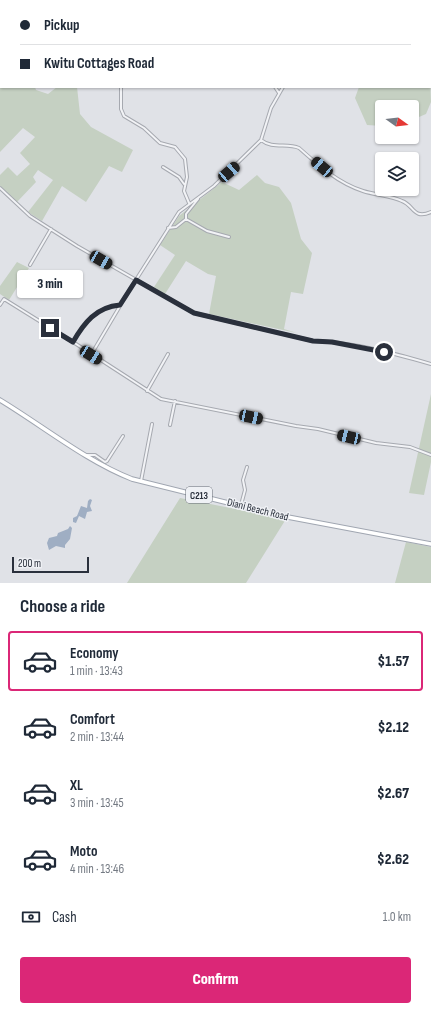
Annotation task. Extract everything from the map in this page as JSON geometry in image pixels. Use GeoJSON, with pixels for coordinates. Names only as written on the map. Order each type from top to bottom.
{"type":"FeatureCollection","features":[{"type":"Feature","properties":{"kind":"main road","name":"Diani Beach Road"},"geometry":{"type":"LineString","coordinates":[[0,400],[119,474],[141,482],[281,515],[431,544]]}},
{"type":"Feature","properties":{"kind":"street"},"geometry":{"type":"LineString","coordinates":[[121,88],[122,113],[144,128],[160,143],[175,147],[186,162],[187,177],[184,184],[184,191],[189,204]]}},
{"type":"Feature","properties":{"kind":"street"},"geometry":{"type":"LineString","coordinates":[[276,88],[280,93]]}},
{"type":"Feature","properties":{"kind":"street"},"geometry":{"type":"LineString","coordinates":[[91,355],[120,305],[179,212],[201,196],[238,164],[261,140],[271,108],[282,88]]}},
{"type":"Feature","properties":{"kind":"street"},"geometry":{"type":"LineString","coordinates":[[261,140],[273,145],[294,146],[299,148],[329,174],[354,188],[381,197],[403,201],[414,212],[419,214],[431,212]]}},
{"type":"Feature","properties":{"kind":"street"},"geometry":{"type":"LineString","coordinates":[[163,167],[180,177],[184,184]]}},
{"type":"Feature","properties":{"kind":"street"},"geometry":{"type":"LineString","coordinates":[[0,188],[22,209],[51,229],[136,280],[198,314],[313,341],[332,342],[384,352],[431,364]]}},
{"type":"Feature","properties":{"kind":"street"},"geometry":{"type":"LineString","coordinates":[[168,228],[176,227],[186,219],[186,214],[201,196]]}},
{"type":"Feature","properties":{"kind":"street"},"geometry":{"type":"LineString","coordinates":[[186,219],[207,231],[229,237]]}},
{"type":"Feature","properties":{"kind":"street"},"geometry":{"type":"LineString","coordinates":[[30,265],[51,229]]}},
{"type":"Feature","properties":{"kind":"street"},"geometry":{"type":"LineString","coordinates":[[0,297],[74,341],[91,355],[161,399],[318,429],[376,443],[410,447],[431,455]]}},
{"type":"Feature","properties":{"kind":"street"},"geometry":{"type":"LineString","coordinates":[[0,306],[4,300]]}},
{"type":"Feature","properties":{"kind":"street"},"geometry":{"type":"LineString","coordinates":[[74,341],[88,319],[106,308],[120,305]]}},
{"type":"Feature","properties":{"kind":"street"},"geometry":{"type":"LineString","coordinates":[[147,391],[168,354]]}},
{"type":"Feature","properties":{"kind":"street"},"geometry":{"type":"LineString","coordinates":[[170,425],[175,402]]}},
{"type":"Feature","properties":{"kind":"street"},"geometry":{"type":"LineString","coordinates":[[141,482],[152,424]]}},
{"type":"Feature","properties":{"kind":"street"},"geometry":{"type":"LineString","coordinates":[[87,455],[95,454],[105,462],[108,461],[123,436]]}},
{"type":"Feature","properties":{"kind":"street"},"geometry":{"type":"LineString","coordinates":[[241,505],[245,490],[243,480],[247,467]]}},
{"type":"Feature","properties":{"kind":"green space"},"geometry":{"type":"Polygon","coordinates":[[[0,88],[35,88],[36,90],[48,94],[56,88],[77,88],[80,114],[91,127],[133,150],[122,172],[109,166],[86,202],[62,186],[42,221],[28,212],[53,180],[38,170],[33,177],[36,182],[17,202],[0,186],[0,175],[8,167],[17,176],[30,164],[20,153],[35,137],[23,128],[0,152],[0,88]]]}},
{"type":"Feature","properties":{"kind":"green space"},"geometry":{"type":"Polygon","coordinates":[[[359,88],[431,88],[431,102],[426,114],[419,117],[419,100],[375,100],[375,126],[367,125],[355,98],[359,88]]]}},
{"type":"Feature","properties":{"kind":"green space"},"geometry":{"type":"Polygon","coordinates":[[[257,175],[265,183],[279,187],[291,203],[301,239],[312,253],[303,294],[291,292],[284,329],[297,333],[209,314],[216,276],[208,274],[186,261],[165,294],[154,287],[175,255],[160,245],[179,216],[222,182],[239,190],[257,175]]]}},
{"type":"Feature","properties":{"kind":"green space"},"geometry":{"type":"Polygon","coordinates":[[[17,262],[29,268],[9,300],[0,294],[0,286],[17,262]]]}},
{"type":"Feature","properties":{"kind":"green space"},"geometry":{"type":"Polygon","coordinates":[[[431,394],[431,462],[424,495],[409,493],[431,394]]]}},
{"type":"Feature","properties":{"kind":"green space"},"geometry":{"type":"Polygon","coordinates":[[[180,498],[286,519],[246,583],[127,583],[180,498]]]}},
{"type":"Feature","properties":{"kind":"green space"},"geometry":{"type":"Polygon","coordinates":[[[406,542],[431,547],[431,583],[395,583],[406,542]]]}},
{"type":"Feature","properties":{"kind":"water"},"geometry":{"type":"Polygon","coordinates":[[[90,499],[92,500],[90,506],[92,511],[87,512],[85,519],[79,516],[76,523],[73,522],[73,518],[77,516],[81,506],[87,508],[88,501],[90,499]]]}},
{"type":"Feature","properties":{"kind":"water"},"geometry":{"type":"Polygon","coordinates":[[[70,526],[72,528],[70,539],[65,545],[65,548],[56,546],[49,550],[47,543],[49,538],[57,536],[58,533],[68,529],[70,526]]]}},
{"type":"Feature","properties":{"kind":"route"},"geometry":{"type":"LineString","coordinates":[[50,328],[73,342],[88,319],[96,312],[120,305],[136,280],[194,313],[313,341],[332,342],[384,352]]}}]}
